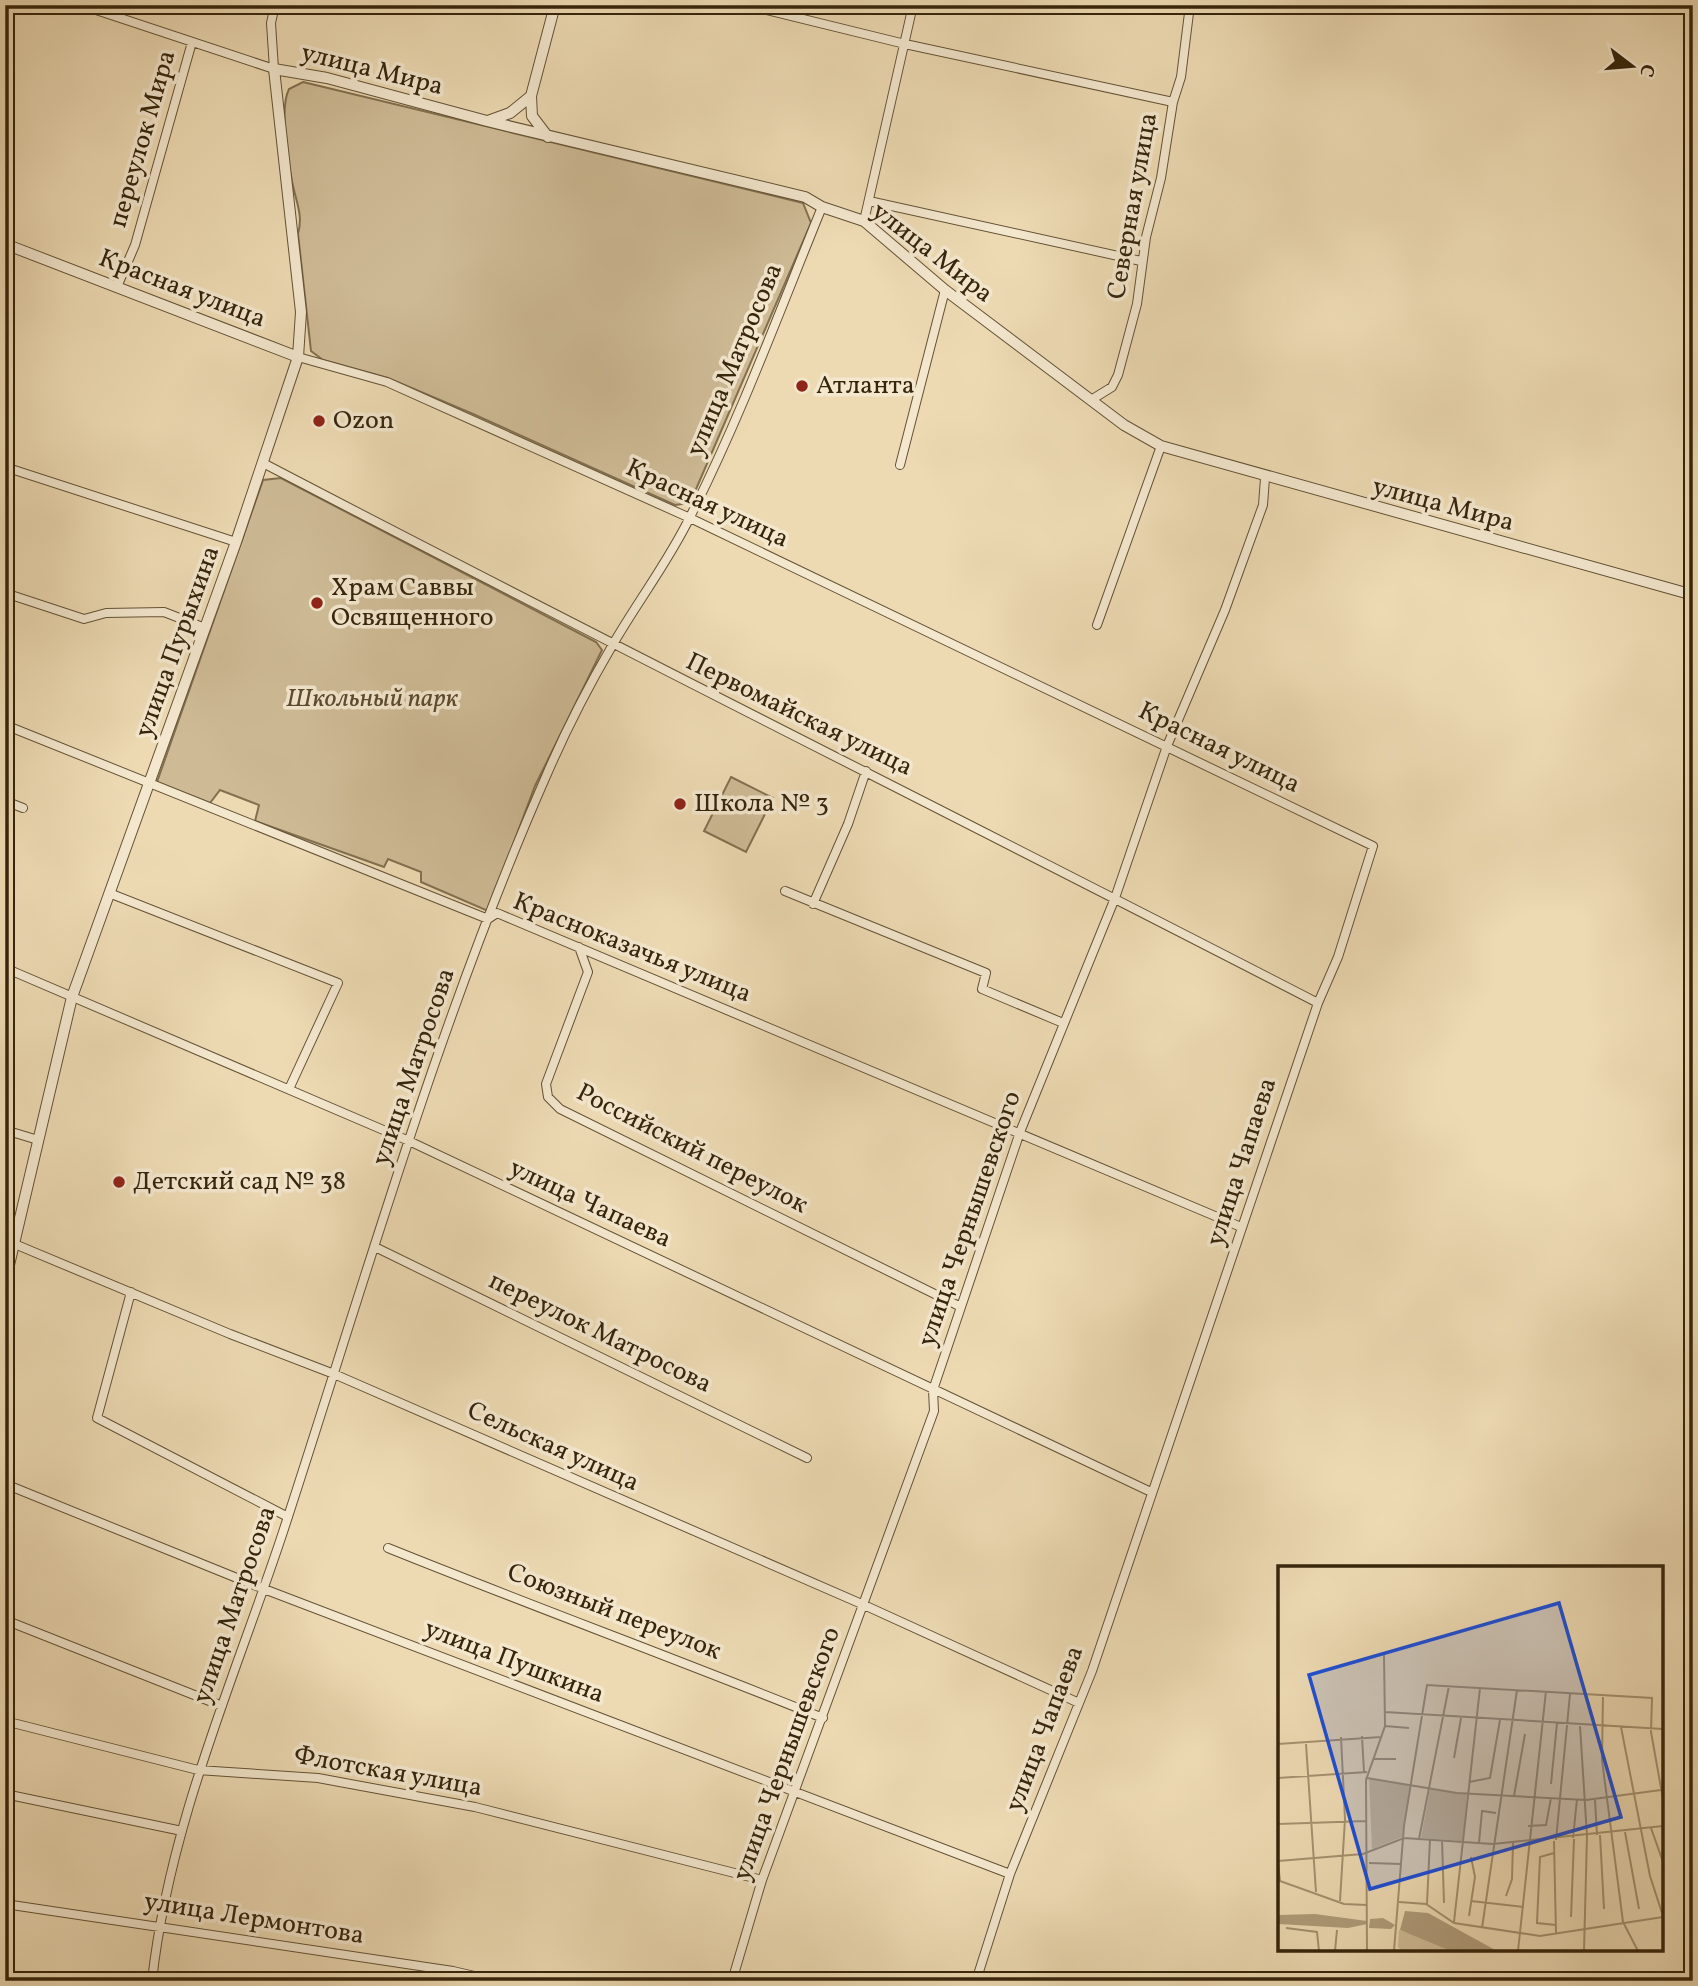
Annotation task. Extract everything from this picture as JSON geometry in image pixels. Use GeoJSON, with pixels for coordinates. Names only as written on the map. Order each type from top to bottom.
{"type":"FeatureCollection","features":[{"type":"Feature","properties":{"kind":"street","name":"улица Мира"},"geometry":{"type":"LineString","coordinates":[[81,5],[274,69],[327,78],[487,121],[805,197],[822,207],[864,221],[945,290],[1124,425],[1161,446],[1265,478],[1686,593]]}},
{"type":"Feature","properties":{"kind":"street","name":"улица Пурыхина"},"geometry":{"type":"LineString","coordinates":[[5,1282],[10,1241],[38,1140],[72,998],[236,542],[298,357],[301,312],[274,69],[271,23],[275,5]]}},
{"type":"Feature","properties":{"kind":"street"},"geometry":{"type":"LineString","coordinates":[[548,136],[532,116],[531,96],[555,5]]}},
{"type":"Feature","properties":{"kind":"street"},"geometry":{"type":"LineString","coordinates":[[746,5],[905,44],[1173,102]]}},
{"type":"Feature","properties":{"kind":"street"},"geometry":{"type":"LineString","coordinates":[[864,221],[913,5]]}},
{"type":"Feature","properties":{"kind":"street","name":"Северная улица"},"geometry":{"type":"LineString","coordinates":[[1091,400],[1112,387],[1118,375],[1138,304],[1141,261],[1161,178],[1173,102],[1181,77],[1190,5]]}},
{"type":"Feature","properties":{"kind":"street","name":"переулок Мира"},"geometry":{"type":"LineString","coordinates":[[117,287],[135,246],[192,42]]}},
{"type":"Feature","properties":{"kind":"street"},"geometry":{"type":"LineString","coordinates":[[487,121],[510,113],[531,96]]}},
{"type":"Feature","properties":{"kind":"street","name":"улица Мира"},"geometry":{"type":"LineString","coordinates":[[869,201],[1141,261]]}},
{"type":"Feature","properties":{"kind":"street","name":"улица Матросова"},"geometry":{"type":"LineString","coordinates":[[152,1981],[158,1925],[198,1769],[264,1588],[409,1141],[488,919],[549,769],[612,646],[690,519],[760,361],[822,207]]}},
{"type":"Feature","properties":{"kind":"street","name":"Красная улица"},"geometry":{"type":"LineString","coordinates":[[5,244],[298,357],[387,382],[690,519],[1373,846]]}},
{"type":"Feature","properties":{"kind":"street"},"geometry":{"type":"LineString","coordinates":[[900,465],[945,290]]}},
{"type":"Feature","properties":{"kind":"street"},"geometry":{"type":"LineString","coordinates":[[1097,625],[1161,446]]}},
{"type":"Feature","properties":{"kind":"street","name":"Первомайская улица"},"geometry":{"type":"LineString","coordinates":[[263,463],[612,646],[866,771],[1318,1003]]}},
{"type":"Feature","properties":{"kind":"street"},"geometry":{"type":"LineString","coordinates":[[5,467],[236,542]]}},
{"type":"Feature","properties":{"kind":"street","name":"улица Чернышевского"},"geometry":{"type":"LineString","coordinates":[[732,1981],[762,1880],[934,1411],[933,1390],[1020,1132],[1115,898],[1167,746],[1225,610],[1262,505],[1266,490],[1265,478]]}},
{"type":"Feature","properties":{"kind":"street"},"geometry":{"type":"LineString","coordinates":[[5,593],[84,619],[106,613],[164,611],[205,628]]}},
{"type":"Feature","properties":{"kind":"street","name":"Красноказачья улица"},"geometry":{"type":"LineString","coordinates":[[5,725],[148,785],[488,919],[497,913],[1241,1227]]}},
{"type":"Feature","properties":{"kind":"street"},"geometry":{"type":"LineString","coordinates":[[813,904],[848,824],[866,771]]}},
{"type":"Feature","properties":{"kind":"street"},"geometry":{"type":"LineString","coordinates":[[5,801],[23,808]]}},
{"type":"Feature","properties":{"kind":"street","name":"улица Чапаева"},"geometry":{"type":"LineString","coordinates":[[976,1981],[1010,1874],[1079,1703],[1182,1410],[1241,1227],[1318,1003],[1338,957],[1373,846]]}},
{"type":"Feature","properties":{"kind":"street"},"geometry":{"type":"LineString","coordinates":[[785,891],[986,973],[982,989],[1063,1023]]}},
{"type":"Feature","properties":{"kind":"street"},"geometry":{"type":"LineString","coordinates":[[109,893],[338,983],[289,1089]]}},
{"type":"Feature","properties":{"kind":"street","name":"Российский переулок"},"geometry":{"type":"LineString","coordinates":[[579,947],[588,972],[546,1084],[548,1097],[560,1109],[961,1307]]}},
{"type":"Feature","properties":{"kind":"street","name":"улица Чапаева"},"geometry":{"type":"LineString","coordinates":[[5,968],[72,998],[123,1016],[409,1141],[1151,1492]]}},
{"type":"Feature","properties":{"kind":"street"},"geometry":{"type":"LineString","coordinates":[[5,1130],[38,1140]]}},
{"type":"Feature","properties":{"kind":"street","name":"Сельская улица"},"geometry":{"type":"LineString","coordinates":[[10,1241],[334,1374],[864,1605],[1079,1703]]}},
{"type":"Feature","properties":{"kind":"street","name":"переулок Матросова"},"geometry":{"type":"LineString","coordinates":[[375,1247],[807,1458]]}},
{"type":"Feature","properties":{"kind":"street"},"geometry":{"type":"LineString","coordinates":[[131,1292],[97,1418],[288,1517]]}},
{"type":"Feature","properties":{"kind":"street","name":"улица Пушкина"},"geometry":{"type":"LineString","coordinates":[[5,1483],[264,1588],[795,1794],[1010,1874]]}},
{"type":"Feature","properties":{"kind":"street","name":"Союзный переулок"},"geometry":{"type":"LineString","coordinates":[[388,1548],[427,1566],[503,1591],[823,1718]]}},
{"type":"Feature","properties":{"kind":"street"},"geometry":{"type":"LineString","coordinates":[[5,1620],[222,1706]]}},
{"type":"Feature","properties":{"kind":"street","name":"Флотская улица"},"geometry":{"type":"LineString","coordinates":[[5,1721],[198,1769],[318,1778],[475,1807],[762,1880]]}},
{"type":"Feature","properties":{"kind":"street"},"geometry":{"type":"LineString","coordinates":[[5,1794],[183,1831]]}},
{"type":"Feature","properties":{"kind":"street","name":"улица Лермонтова"},"geometry":{"type":"LineString","coordinates":[[5,1904],[453,1971],[496,1981]]}},
{"type":"Feature","properties":{"kind":"green space"},"geometry":{"type":"Polygon","coordinates":[[[303,82],[803,203],[811,223],[690,503],[675,505],[388,378],[323,360],[311,351],[298,234],[300,216],[285,136],[285,109],[289,89],[303,82]]]}},
{"type":"Feature","properties":{"kind":"green space","name":"Школьный парк"},"geometry":{"type":"Polygon","coordinates":[[[281,478],[596,642],[602,650],[535,786],[488,911],[421,882],[421,872],[388,859],[384,867],[255,821],[259,805],[220,790],[210,803],[157,782],[263,480],[281,478]]]}},
{"type":"Feature","properties":{"kind":"green space"},"geometry":{"type":"Polygon","coordinates":[[[731,777],[773,798],[746,852],[704,831],[731,777]]]}},
{"type":"Feature","properties":{"kind":"place","name":"Атланта"},"geometry":{"type":"Point","coordinates":[802,386]}},
{"type":"Feature","properties":{"kind":"place","name":"Ozon"},"geometry":{"type":"Point","coordinates":[319,421]}},
{"type":"Feature","properties":{"kind":"place","name":"Храм Саввы Освященного"},"geometry":{"type":"Point","coordinates":[317,603]}},
{"type":"Feature","properties":{"kind":"place","name":"Школа № 3"},"geometry":{"type":"Point","coordinates":[680,804]}},
{"type":"Feature","properties":{"kind":"place","name":"Детский сад № 38"},"geometry":{"type":"Point","coordinates":[119,1182]}}]}
